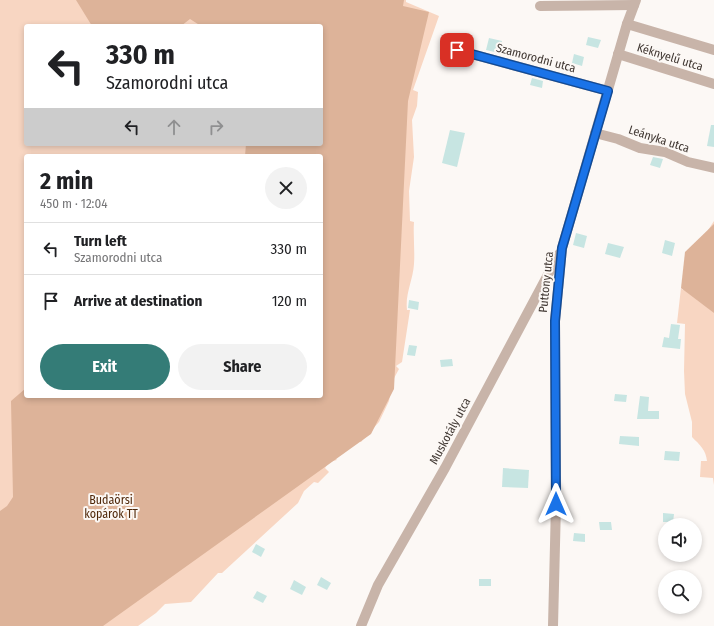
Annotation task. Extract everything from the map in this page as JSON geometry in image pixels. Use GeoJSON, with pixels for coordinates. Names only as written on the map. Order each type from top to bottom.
{"type":"FeatureCollection","features":[{"type":"Feature","properties":{"kind":"street"},"geometry":{"type":"LineString","coordinates":[[540,6],[635,3]]}},
{"type":"Feature","properties":{"kind":"street","name":"Puttony utca"},"geometry":{"type":"LineString","coordinates":[[553,626],[556,504],[555,321],[562,248],[618,54],[635,3]]}},
{"type":"Feature","properties":{"kind":"street"},"geometry":{"type":"LineString","coordinates":[[627,24],[714,50]]}},
{"type":"Feature","properties":{"kind":"street","name":"Szamorodni utca"},"geometry":{"type":"LineString","coordinates":[[457,50],[608,91]]}},
{"type":"Feature","properties":{"kind":"street","name":"Kéknyelű utca"},"geometry":{"type":"LineString","coordinates":[[618,54],[714,84]]}},
{"type":"Feature","properties":{"kind":"street","name":"Leányka utca"},"geometry":{"type":"LineString","coordinates":[[595,133],[618,139],[640,148],[665,152],[688,162],[714,168]]}},
{"type":"Feature","properties":{"kind":"street","name":"Muskotály utca"},"geometry":{"type":"LineString","coordinates":[[361,626],[378,585],[445,468],[562,248]]}},
{"type":"Feature","properties":{"kind":"green space","name":"Budaörsi kopárok TT"},"geometry":{"type":"Polygon","coordinates":[[[0,0],[406,0],[406,2],[439,16],[413,90],[418,92],[417,106],[412,120],[414,157],[409,191],[410,221],[414,222],[414,264],[407,298],[407,310],[410,310],[402,362],[396,366],[399,369],[392,382],[389,401],[379,422],[361,442],[356,441],[335,458],[337,460],[329,462],[325,468],[329,472],[318,483],[314,482],[304,491],[298,503],[222,573],[218,573],[191,602],[165,604],[156,613],[138,626],[0,626],[0,0]]]}},
{"type":"Feature","properties":{"kind":"green space","name":"Budaörsi kopárok TT"},"geometry":{"type":"Polygon","coordinates":[[[76,0],[404,0],[403,6],[429,12],[408,101],[394,389],[371,434],[103,626],[0,626],[0,511],[7,506],[13,497],[11,401],[24,390],[24,398],[323,398],[323,154],[245,154],[246,146],[323,146],[323,24],[198,24],[190,19],[184,24],[91,24],[76,0]]]}},
{"type":"Feature","properties":{"kind":"green space"},"geometry":{"type":"Polygon","coordinates":[[[714,221],[714,485],[713,478],[700,477],[701,461],[707,461],[704,451],[692,437],[692,422],[685,394],[685,324],[677,323],[681,288],[683,290],[701,241],[714,221]]]}},
{"type":"Feature","properties":{"kind":"green space"},"geometry":{"type":"Polygon","coordinates":[[[714,224],[714,313],[681,288],[685,252],[714,224]]]}},
{"type":"Feature","properties":{"kind":"building"},"geometry":{"type":"Polygon","coordinates":[[[588,37],[601,40],[598,48],[586,45],[588,37]]]}},
{"type":"Feature","properties":{"kind":"building"},"geometry":{"type":"Polygon","coordinates":[[[489,38],[502,41],[499,53],[486,50],[489,38]]]}},
{"type":"Feature","properties":{"kind":"building"},"geometry":{"type":"Polygon","coordinates":[[[643,45],[662,50],[659,60],[640,54],[643,45]]]}},
{"type":"Feature","properties":{"kind":"building"},"geometry":{"type":"Polygon","coordinates":[[[574,54],[584,57],[582,66],[572,63],[574,54]]]}},
{"type":"Feature","properties":{"kind":"building"},"geometry":{"type":"Polygon","coordinates":[[[532,78],[543,81],[542,88],[530,85],[532,78]]]}},
{"type":"Feature","properties":{"kind":"building"},"geometry":{"type":"Polygon","coordinates":[[[711,125],[714,125],[714,147],[707,146],[711,125]]]}},
{"type":"Feature","properties":{"kind":"building"},"geometry":{"type":"Polygon","coordinates":[[[450,130],[465,133],[457,167],[442,163],[450,130]]]}},
{"type":"Feature","properties":{"kind":"building"},"geometry":{"type":"Polygon","coordinates":[[[653,157],[663,159],[660,168],[650,165],[653,157]]]}},
{"type":"Feature","properties":{"kind":"building"},"geometry":{"type":"Polygon","coordinates":[[[576,233],[587,236],[584,248],[573,245],[576,233]]]}},
{"type":"Feature","properties":{"kind":"building"},"geometry":{"type":"Polygon","coordinates":[[[665,240],[675,243],[672,256],[662,253],[665,240]]]}},
{"type":"Feature","properties":{"kind":"building"},"geometry":{"type":"Polygon","coordinates":[[[608,243],[624,247],[620,258],[605,254],[608,243]]]}},
{"type":"Feature","properties":{"kind":"building"},"geometry":{"type":"Polygon","coordinates":[[[409,300],[419,302],[418,310],[408,308],[409,300]]]}},
{"type":"Feature","properties":{"kind":"building"},"geometry":{"type":"Polygon","coordinates":[[[671,324],[680,325],[678,339],[681,339],[680,349],[662,347],[664,337],[669,338],[671,324]]]}},
{"type":"Feature","properties":{"kind":"building"},"geometry":{"type":"Polygon","coordinates":[[[409,345],[417,346],[415,356],[407,355],[409,345]]]}},
{"type":"Feature","properties":{"kind":"building"},"geometry":{"type":"Polygon","coordinates":[[[452,359],[453,366],[441,367],[440,360],[452,359]]]}},
{"type":"Feature","properties":{"kind":"building"},"geometry":{"type":"Polygon","coordinates":[[[615,394],[627,395],[626,402],[614,401],[615,394]]]}},
{"type":"Feature","properties":{"kind":"building"},"geometry":{"type":"Polygon","coordinates":[[[640,396],[649,397],[648,411],[659,411],[659,419],[637,419],[640,396]]]}},
{"type":"Feature","properties":{"kind":"building"},"geometry":{"type":"Polygon","coordinates":[[[620,436],[639,437],[639,446],[619,444],[620,436]]]}},
{"type":"Feature","properties":{"kind":"building"},"geometry":{"type":"Polygon","coordinates":[[[665,451],[680,452],[679,461],[664,460],[665,451]]]}},
{"type":"Feature","properties":{"kind":"building"},"geometry":{"type":"Polygon","coordinates":[[[503,468],[529,470],[528,488],[502,487],[503,468]]]}},
{"type":"Feature","properties":{"kind":"building"},"geometry":{"type":"Polygon","coordinates":[[[663,513],[674,514],[674,518],[663,518],[663,513]]]}},
{"type":"Feature","properties":{"kind":"building"},"geometry":{"type":"Polygon","coordinates":[[[599,522],[611,522],[612,530],[600,530],[599,522]]]}},
{"type":"Feature","properties":{"kind":"building"},"geometry":{"type":"Polygon","coordinates":[[[574,533],[585,534],[585,542],[573,541],[574,533]]]}},
{"type":"Feature","properties":{"kind":"building"},"geometry":{"type":"Polygon","coordinates":[[[256,544],[265,549],[261,557],[252,552],[256,544]]]}},
{"type":"Feature","properties":{"kind":"building"},"geometry":{"type":"Polygon","coordinates":[[[321,577],[331,583],[327,590],[317,585],[321,577]]]}},
{"type":"Feature","properties":{"kind":"building"},"geometry":{"type":"Polygon","coordinates":[[[479,579],[491,579],[491,586],[479,586],[479,579]]]}},
{"type":"Feature","properties":{"kind":"building"},"geometry":{"type":"Polygon","coordinates":[[[294,580],[306,587],[302,595],[290,589],[294,580]]]}},
{"type":"Feature","properties":{"kind":"building"},"geometry":{"type":"Polygon","coordinates":[[[257,591],[267,596],[263,603],[253,598],[257,591]]]}},
{"type":"Feature","properties":{"kind":"route"},"geometry":{"type":"LineString","coordinates":[[457,50],[608,91],[562,248],[555,321],[556,504]]}}]}
